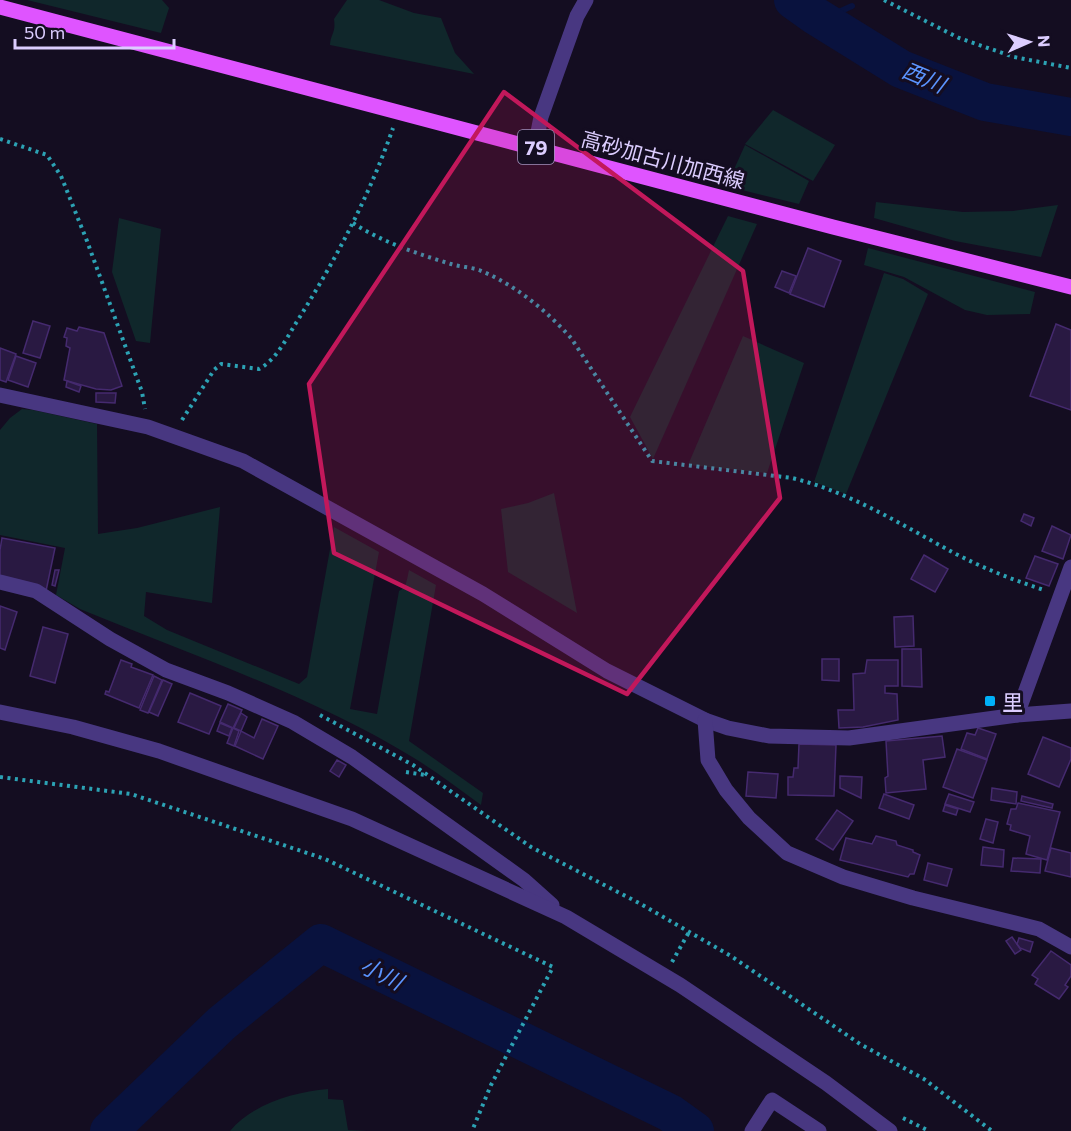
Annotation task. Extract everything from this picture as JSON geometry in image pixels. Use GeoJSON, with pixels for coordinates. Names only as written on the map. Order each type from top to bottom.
{"type":"FeatureCollection","features":[{"type":"Feature","properties":{"kind":"main road","name":"高砂加古川加西線"},"geometry":{"type":"LineString","coordinates":[[0,7],[811,221],[1071,286]]}},
{"type":"Feature","properties":{"kind":"street"},"geometry":{"type":"LineString","coordinates":[[535,147],[542,117],[561,61],[577,16],[586,0]]}},
{"type":"Feature","properties":{"kind":"street"},"geometry":{"type":"LineString","coordinates":[[0,395],[148,427],[243,461],[483,594],[607,671],[705,720],[728,728],[769,736],[849,738],[1017,715],[1064,712],[1071,723]]}},
{"type":"Feature","properties":{"kind":"street"},"geometry":{"type":"LineString","coordinates":[[1017,715],[1071,567]]}},
{"type":"Feature","properties":{"kind":"street"},"geometry":{"type":"LineString","coordinates":[[0,582],[36,591],[110,639],[166,670],[228,693],[293,722],[342,751],[524,880],[566,917]]}},
{"type":"Feature","properties":{"kind":"street"},"geometry":{"type":"LineString","coordinates":[[0,712],[73,727],[159,751],[352,819],[566,917],[664,976],[826,1083],[890,1131]]}},
{"type":"Feature","properties":{"kind":"street"},"geometry":{"type":"LineString","coordinates":[[705,720],[708,759],[726,790],[750,819],[787,853],[843,877],[913,898],[1039,929],[1071,947]]}},
{"type":"Feature","properties":{"kind":"street"},"geometry":{"type":"LineString","coordinates":[[752,1131],[772,1100],[819,1131]]}},
{"type":"Feature","properties":{"kind":"path"},"geometry":{"type":"LineString","coordinates":[[884,0],[959,38],[1014,57],[1071,68]]}},
{"type":"Feature","properties":{"kind":"path"},"geometry":{"type":"LineString","coordinates":[[172,436],[214,370],[221,364],[259,369],[274,358],[316,291],[354,223],[384,155],[400,111]]}},
{"type":"Feature","properties":{"kind":"path"},"geometry":{"type":"LineString","coordinates":[[0,139],[47,155],[61,176],[142,392],[148,427]]}},
{"type":"Feature","properties":{"kind":"path"},"geometry":{"type":"LineString","coordinates":[[354,223],[367,232],[433,259],[477,269],[523,294],[558,323],[571,338],[652,461],[809,482],[867,506],[993,572],[1059,596]]}},
{"type":"Feature","properties":{"kind":"path"},"geometry":{"type":"LineString","coordinates":[[315,712],[413,765],[531,847],[630,898],[731,956],[860,1044],[924,1078],[992,1131]]}},
{"type":"Feature","properties":{"kind":"path"},"geometry":{"type":"LineString","coordinates":[[0,777],[131,794],[325,859],[553,968],[491,1085],[472,1131]]}},
{"type":"Feature","properties":{"kind":"path"},"geometry":{"type":"LineString","coordinates":[[664,976],[689,932]]}},
{"type":"Feature","properties":{"kind":"highlighted area"},"geometry":{"type":"Polygon","coordinates":[[[504,92],[743,271],[780,498],[627,694],[334,553],[309,384],[504,92]]]}},
{"type":"Feature","properties":{"kind":"green space"},"geometry":{"type":"Polygon","coordinates":[[[27,0],[162,0],[169,8],[161,33],[27,0]]]}},
{"type":"Feature","properties":{"kind":"green space"},"geometry":{"type":"Polygon","coordinates":[[[347,0],[379,0],[414,13],[441,18],[455,53],[474,74],[330,45],[334,19],[347,0]]]}},
{"type":"Feature","properties":{"kind":"green space"},"geometry":{"type":"Polygon","coordinates":[[[773,110],[835,145],[813,181],[745,144],[773,110]]]}},
{"type":"Feature","properties":{"kind":"green space"},"geometry":{"type":"Polygon","coordinates":[[[745,145],[809,181],[799,204],[730,187],[733,178],[731,176],[745,145]]]}},
{"type":"Feature","properties":{"kind":"green space"},"geometry":{"type":"Polygon","coordinates":[[[876,202],[963,212],[1013,211],[1058,205],[1041,257],[955,241],[874,218],[876,202]]]}},
{"type":"Feature","properties":{"kind":"green space"},"geometry":{"type":"Polygon","coordinates":[[[728,216],[757,224],[653,459],[630,417],[728,216]]]}},
{"type":"Feature","properties":{"kind":"green space"},"geometry":{"type":"Polygon","coordinates":[[[119,218],[161,229],[150,343],[136,341],[112,272],[119,218]]]}},
{"type":"Feature","properties":{"kind":"green space"},"geometry":{"type":"Polygon","coordinates":[[[868,248],[1035,292],[1030,314],[987,315],[965,310],[904,277],[864,265],[868,248]]]}},
{"type":"Feature","properties":{"kind":"green space"},"geometry":{"type":"Polygon","coordinates":[[[884,273],[903,279],[928,294],[846,494],[814,482],[884,273]]]}},
{"type":"Feature","properties":{"kind":"green space"},"geometry":{"type":"Polygon","coordinates":[[[743,336],[804,363],[767,473],[688,465],[743,336]]]}},
{"type":"Feature","properties":{"kind":"green space"},"geometry":{"type":"Polygon","coordinates":[[[22,409],[97,424],[98,534],[137,528],[220,507],[212,603],[146,592],[144,616],[167,630],[299,684],[307,677],[334,527],[379,552],[350,709],[377,714],[399,591],[405,585],[409,570],[436,585],[409,741],[483,793],[481,805],[440,775],[375,735],[292,695],[80,609],[56,595],[65,548],[0,535],[0,430],[22,409]]]}},
{"type":"Feature","properties":{"kind":"green space"},"geometry":{"type":"Polygon","coordinates":[[[554,493],[577,613],[508,572],[501,509],[528,503],[554,493]]]}},
{"type":"Feature","properties":{"kind":"green space"},"geometry":{"type":"Polygon","coordinates":[[[328,1089],[328,1099],[343,1100],[348,1130],[367,1131],[230,1131],[250,1113],[275,1101],[301,1093],[328,1089]]]}},
{"type":"Feature","properties":{"kind":"building"},"geometry":{"type":"Polygon","coordinates":[[[808,248],[841,261],[824,307],[790,294],[808,248]]]}},
{"type":"Feature","properties":{"kind":"building"},"geometry":{"type":"Polygon","coordinates":[[[782,271],[796,276],[789,293],[775,287],[782,271]]]}},
{"type":"Feature","properties":{"kind":"building"},"geometry":{"type":"Polygon","coordinates":[[[33,321],[50,326],[40,358],[23,353],[33,321]]]}},
{"type":"Feature","properties":{"kind":"building"},"geometry":{"type":"Polygon","coordinates":[[[1056,324],[1071,330],[1071,410],[1030,396],[1056,324]]]}},
{"type":"Feature","properties":{"kind":"building"},"geometry":{"type":"Polygon","coordinates":[[[79,327],[104,333],[122,386],[111,390],[96,389],[64,380],[70,348],[66,346],[67,338],[64,337],[67,328],[77,331],[79,327]]]}},
{"type":"Feature","properties":{"kind":"building"},"geometry":{"type":"Polygon","coordinates":[[[0,348],[16,354],[6,382],[0,380],[0,348]]]}},
{"type":"Feature","properties":{"kind":"building"},"geometry":{"type":"Polygon","coordinates":[[[16,356],[36,363],[28,387],[8,380],[16,356]]]}},
{"type":"Feature","properties":{"kind":"building"},"geometry":{"type":"Polygon","coordinates":[[[67,381],[81,386],[79,392],[66,387],[67,381]]]}},
{"type":"Feature","properties":{"kind":"building"},"geometry":{"type":"Polygon","coordinates":[[[96,393],[116,393],[115,403],[96,402],[96,393]]]}},
{"type":"Feature","properties":{"kind":"building"},"geometry":{"type":"Polygon","coordinates":[[[1024,514],[1034,518],[1031,526],[1021,521],[1024,514]]]}},
{"type":"Feature","properties":{"kind":"building"},"geometry":{"type":"Polygon","coordinates":[[[1052,526],[1071,535],[1063,559],[1042,551],[1052,526]]]}},
{"type":"Feature","properties":{"kind":"building"},"geometry":{"type":"Polygon","coordinates":[[[2,538],[55,548],[46,591],[0,581],[2,538]]]}},
{"type":"Feature","properties":{"kind":"building"},"geometry":{"type":"Polygon","coordinates":[[[924,555],[948,569],[935,592],[911,579],[924,555]]]}},
{"type":"Feature","properties":{"kind":"building"},"geometry":{"type":"Polygon","coordinates":[[[1035,556],[1058,564],[1049,586],[1026,578],[1035,556]]]}},
{"type":"Feature","properties":{"kind":"building"},"geometry":{"type":"Polygon","coordinates":[[[55,570],[59,570],[55,586],[52,585],[55,570]]]}},
{"type":"Feature","properties":{"kind":"building"},"geometry":{"type":"Polygon","coordinates":[[[0,606],[17,612],[5,650],[0,648],[0,606]]]}},
{"type":"Feature","properties":{"kind":"building"},"geometry":{"type":"Polygon","coordinates":[[[913,616],[914,646],[895,647],[894,617],[913,616]]]}},
{"type":"Feature","properties":{"kind":"building"},"geometry":{"type":"Polygon","coordinates":[[[43,627],[68,634],[55,683],[30,676],[43,627]]]}},
{"type":"Feature","properties":{"kind":"building"},"geometry":{"type":"Polygon","coordinates":[[[902,649],[921,649],[922,687],[902,686],[902,649]]]}},
{"type":"Feature","properties":{"kind":"building"},"geometry":{"type":"Polygon","coordinates":[[[822,659],[839,659],[839,681],[822,680],[822,659]]]}},
{"type":"Feature","properties":{"kind":"building"},"geometry":{"type":"Polygon","coordinates":[[[121,660],[132,664],[131,667],[153,675],[139,708],[105,694],[106,691],[109,692],[121,660]]]}},
{"type":"Feature","properties":{"kind":"building"},"geometry":{"type":"Polygon","coordinates":[[[867,660],[898,660],[898,686],[885,686],[885,693],[897,694],[898,720],[863,727],[839,728],[838,710],[854,710],[853,674],[865,673],[867,660]]]}},
{"type":"Feature","properties":{"kind":"building"},"geometry":{"type":"Polygon","coordinates":[[[154,676],[162,680],[148,713],[140,710],[154,676]]]}},
{"type":"Feature","properties":{"kind":"building"},"geometry":{"type":"Polygon","coordinates":[[[163,680],[172,684],[158,716],[149,712],[163,680]]]}},
{"type":"Feature","properties":{"kind":"building"},"geometry":{"type":"Polygon","coordinates":[[[190,693],[221,706],[209,734],[178,722],[190,693]]]}},
{"type":"Feature","properties":{"kind":"building"},"geometry":{"type":"Polygon","coordinates":[[[228,704],[242,710],[233,728],[220,722],[228,704]]]}},
{"type":"Feature","properties":{"kind":"building"},"geometry":{"type":"Polygon","coordinates":[[[241,713],[247,717],[241,731],[234,728],[241,713]]]}},
{"type":"Feature","properties":{"kind":"building"},"geometry":{"type":"Polygon","coordinates":[[[262,719],[278,726],[263,759],[235,746],[241,731],[254,738],[262,719]]]}},
{"type":"Feature","properties":{"kind":"building"},"geometry":{"type":"Polygon","coordinates":[[[220,723],[232,728],[229,736],[217,731],[220,723]]]}},
{"type":"Feature","properties":{"kind":"building"},"geometry":{"type":"Polygon","coordinates":[[[233,728],[239,731],[234,746],[227,743],[233,728]]]}},
{"type":"Feature","properties":{"kind":"building"},"geometry":{"type":"Polygon","coordinates":[[[978,728],[996,734],[987,759],[961,749],[967,733],[975,735],[978,728]]]}},
{"type":"Feature","properties":{"kind":"building"},"geometry":{"type":"Polygon","coordinates":[[[942,736],[945,757],[923,760],[926,789],[886,793],[885,778],[888,776],[886,741],[942,736]]]}},
{"type":"Feature","properties":{"kind":"building"},"geometry":{"type":"Polygon","coordinates":[[[1043,737],[1071,748],[1071,759],[1059,787],[1028,774],[1043,737]]]}},
{"type":"Feature","properties":{"kind":"building"},"geometry":{"type":"Polygon","coordinates":[[[799,744],[836,745],[834,796],[788,795],[788,777],[793,777],[794,768],[798,768],[799,744]]]}},
{"type":"Feature","properties":{"kind":"building"},"geometry":{"type":"Polygon","coordinates":[[[957,749],[987,760],[973,798],[943,787],[957,749]]]}},
{"type":"Feature","properties":{"kind":"building"},"geometry":{"type":"Polygon","coordinates":[[[337,760],[346,765],[339,777],[330,771],[337,760]]]}},
{"type":"Feature","properties":{"kind":"building"},"geometry":{"type":"Polygon","coordinates":[[[748,772],[778,774],[776,798],[746,796],[748,772]]]}},
{"type":"Feature","properties":{"kind":"building"},"geometry":{"type":"Polygon","coordinates":[[[840,776],[862,777],[861,798],[840,788],[840,776]]]}},
{"type":"Feature","properties":{"kind":"building"},"geometry":{"type":"Polygon","coordinates":[[[992,788],[1017,792],[1016,804],[991,800],[992,788]]]}},
{"type":"Feature","properties":{"kind":"building"},"geometry":{"type":"Polygon","coordinates":[[[884,794],[914,805],[909,819],[879,808],[884,794]]]}},
{"type":"Feature","properties":{"kind":"building"},"geometry":{"type":"Polygon","coordinates":[[[949,794],[974,802],[970,812],[945,804],[949,794]]]}},
{"type":"Feature","properties":{"kind":"building"},"geometry":{"type":"Polygon","coordinates":[[[1022,796],[1053,804],[1052,808],[1021,801],[1022,796]]]}},
{"type":"Feature","properties":{"kind":"building"},"geometry":{"type":"Polygon","coordinates":[[[1018,803],[1060,812],[1047,860],[1026,854],[1030,836],[1010,830],[1011,825],[1007,824],[1011,809],[1016,809],[1018,803]]]}},
{"type":"Feature","properties":{"kind":"building"},"geometry":{"type":"Polygon","coordinates":[[[945,805],[958,809],[956,815],[943,811],[945,805]]]}},
{"type":"Feature","properties":{"kind":"building"},"geometry":{"type":"Polygon","coordinates":[[[837,810],[853,821],[833,850],[816,839],[837,810]]]}},
{"type":"Feature","properties":{"kind":"building"},"geometry":{"type":"Polygon","coordinates":[[[986,819],[998,822],[993,843],[980,839],[986,819]]]}},
{"type":"Feature","properties":{"kind":"building"},"geometry":{"type":"Polygon","coordinates":[[[876,836],[896,841],[897,845],[920,855],[914,874],[908,877],[840,860],[846,838],[872,844],[876,836]]]}},
{"type":"Feature","properties":{"kind":"building"},"geometry":{"type":"Polygon","coordinates":[[[983,847],[1004,850],[1003,867],[981,865],[983,847]]]}},
{"type":"Feature","properties":{"kind":"building"},"geometry":{"type":"Polygon","coordinates":[[[1051,848],[1071,853],[1071,877],[1045,871],[1051,848]]]}},
{"type":"Feature","properties":{"kind":"building"},"geometry":{"type":"Polygon","coordinates":[[[1013,858],[1041,859],[1040,873],[1011,871],[1013,858]]]}},
{"type":"Feature","properties":{"kind":"building"},"geometry":{"type":"Polygon","coordinates":[[[928,863],[952,869],[947,886],[924,880],[928,863]]]}},
{"type":"Feature","properties":{"kind":"building"},"geometry":{"type":"Polygon","coordinates":[[[1012,937],[1021,950],[1015,954],[1006,941],[1012,937]]]}},
{"type":"Feature","properties":{"kind":"building"},"geometry":{"type":"Polygon","coordinates":[[[1019,938],[1033,942],[1030,952],[1020,948],[1017,944],[1019,938]]]}},
{"type":"Feature","properties":{"kind":"building"},"geometry":{"type":"Polygon","coordinates":[[[1051,951],[1071,965],[1071,976],[1065,985],[1068,987],[1059,999],[1035,984],[1038,979],[1032,975],[1051,951]]]}},
{"type":"Feature","properties":{"kind":"waterway","name":"西川"},"geometry":{"type":"LineString","coordinates":[[793,0],[901,69],[985,102],[1071,117]]}},
{"type":"Feature","properties":{"kind":"waterway"},"geometry":{"type":"LineString","coordinates":[[824,22],[832,15],[852,6]]}},
{"type":"Feature","properties":{"kind":"waterway","name":"小川"},"geometry":{"type":"LineString","coordinates":[[109,1131],[222,1023],[321,943],[670,1113],[695,1131]]}},
{"type":"Feature","properties":{"kind":"place","name":"里"},"geometry":{"type":"Point","coordinates":[990,701]}}]}
